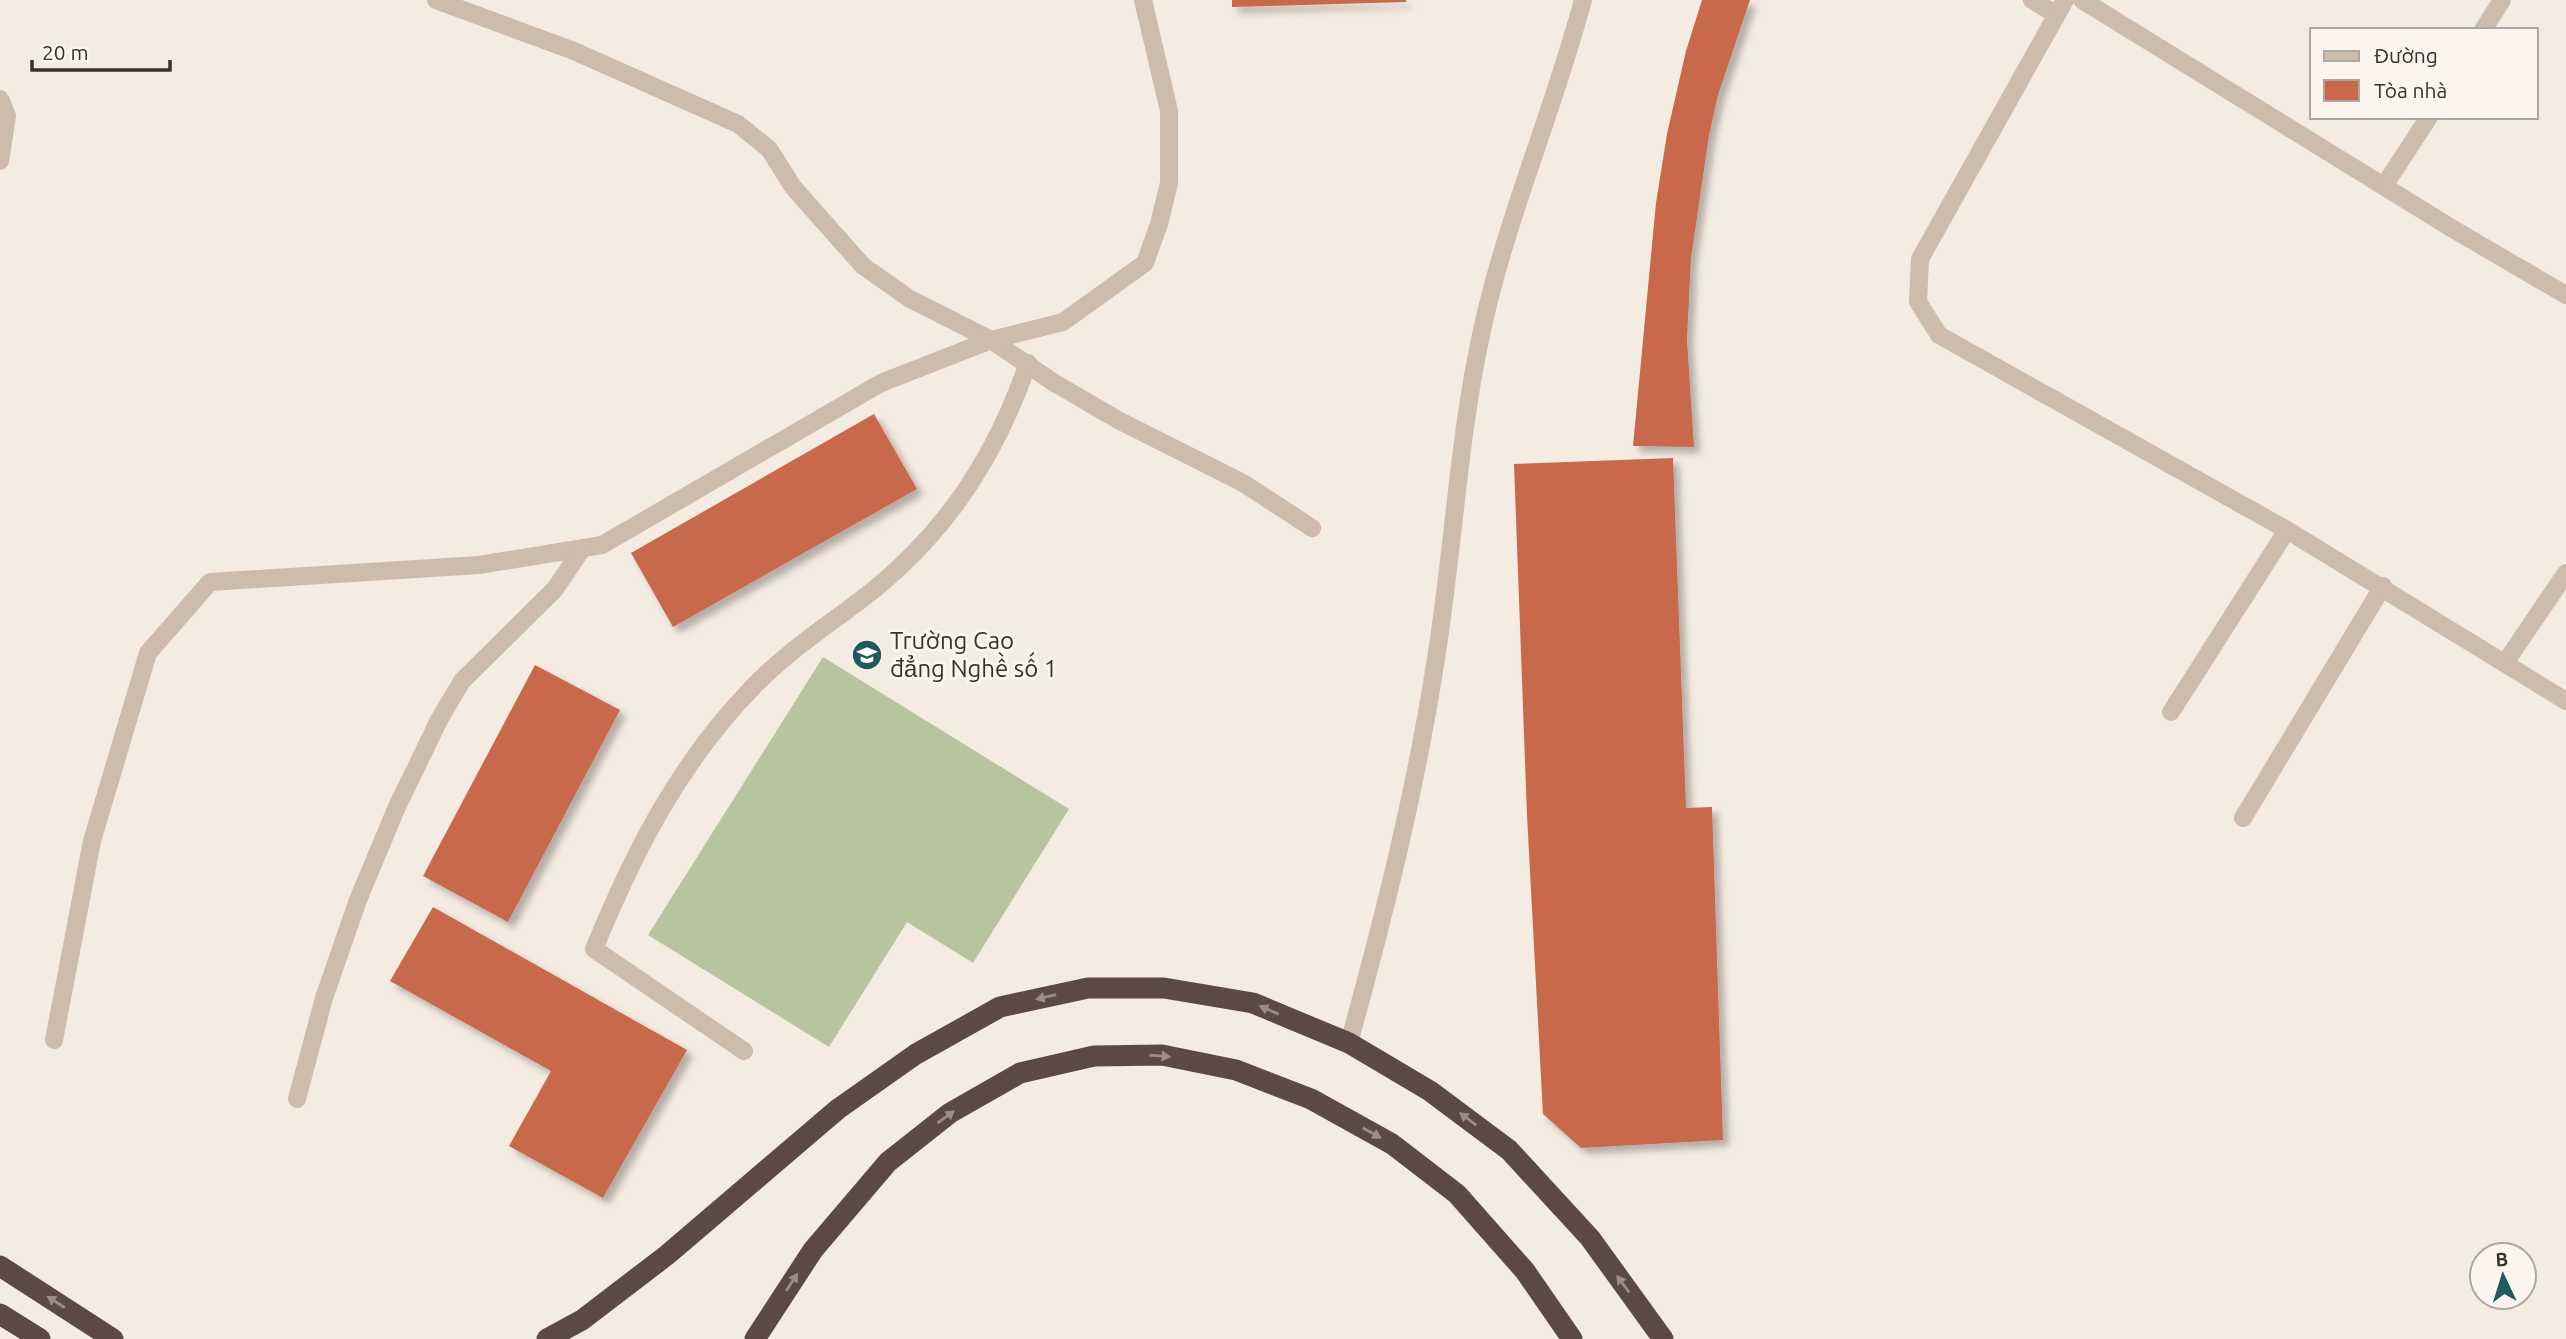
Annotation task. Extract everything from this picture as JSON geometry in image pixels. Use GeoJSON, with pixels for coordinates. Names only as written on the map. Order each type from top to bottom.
{"type":"FeatureCollection","features":[{"type":"Feature","properties":{"kind":"highway"},"geometry":{"type":"LineString","coordinates":[[547,1339],[582,1320],[667,1255],[838,1109],[916,1054],[1000,1007],[1088,988],[1164,988],[1253,1003],[1349,1043],[1430,1091],[1510,1150],[1590,1238],[1663,1339]]}},
{"type":"Feature","properties":{"kind":"highway"},"geometry":{"type":"LineString","coordinates":[[755,1339],[813,1250],[888,1162],[950,1113],[1020,1073],[1094,1056],[1162,1055],[1236,1070],[1311,1099],[1392,1144],[1458,1194],[1525,1271],[1572,1339]]}},
{"type":"Feature","properties":{"kind":"highway"},"geometry":{"type":"LineString","coordinates":[[0,1266],[113,1339]]}},
{"type":"Feature","properties":{"kind":"highway"},"geometry":{"type":"LineString","coordinates":[[0,1314],[40,1339]]}},
{"type":"Feature","properties":{"kind":"street"},"geometry":{"type":"LineString","coordinates":[[436,0],[574,51],[738,124],[769,149],[793,187],[863,266],[910,299],[992,340],[1053,382],[1118,419],[1243,483],[1311,528]]}},
{"type":"Feature","properties":{"kind":"street"},"geometry":{"type":"LineString","coordinates":[[54,1040],[92,841],[148,653],[210,582],[480,565],[603,545],[881,383],[992,340],[1063,322],[1145,263],[1169,184],[1171,147],[1165,87],[1143,0]]}},
{"type":"Feature","properties":{"kind":"street"},"geometry":{"type":"LineString","coordinates":[[1349,1043],[1383,920],[1412,796],[1452,548],[1463,426],[1481,333],[1505,241],[1583,0]]}},
{"type":"Feature","properties":{"kind":"street"},"geometry":{"type":"LineString","coordinates":[[2032,0],[2060,7],[1920,259],[1918,302],[1939,335],[2383,586],[2566,701]]}},
{"type":"Feature","properties":{"kind":"street"},"geometry":{"type":"LineString","coordinates":[[2082,0],[2566,295]]}},
{"type":"Feature","properties":{"kind":"street"},"geometry":{"type":"LineString","coordinates":[[2484,28],[2502,0]]}},
{"type":"Feature","properties":{"kind":"street"},"geometry":{"type":"LineString","coordinates":[[0,99],[7,116],[0,161]]}},
{"type":"Feature","properties":{"kind":"street"},"geometry":{"type":"LineString","coordinates":[[2384,186],[2428,119]]}},
{"type":"Feature","properties":{"kind":"street"},"geometry":{"type":"LineString","coordinates":[[744,1051],[594,949],[617,894],[674,785],[711,733],[754,686],[802,643],[909,559],[952,510],[992,452],[1028,363]]}},
{"type":"Feature","properties":{"kind":"street"},"geometry":{"type":"LineString","coordinates":[[2171,712],[2287,530]]}},
{"type":"Feature","properties":{"kind":"street"},"geometry":{"type":"LineString","coordinates":[[297,1099],[324,998],[358,900],[396,809],[439,720],[463,681],[555,589],[582,549]]}},
{"type":"Feature","properties":{"kind":"street"},"geometry":{"type":"LineString","coordinates":[[2505,663],[2566,573]]}},
{"type":"Feature","properties":{"kind":"street"},"geometry":{"type":"LineString","coordinates":[[2243,818],[2383,586]]}},
{"type":"Feature","properties":{"kind":"green space"},"geometry":{"type":"Polygon","coordinates":[[[823,657],[1069,809],[973,963],[907,922],[829,1047],[648,935],[823,657]]]}},
{"type":"Feature","properties":{"kind":"building"},"geometry":{"type":"Polygon","coordinates":[[[1232,0],[1406,0],[1406,2],[1232,7],[1232,0]]]}},
{"type":"Feature","properties":{"kind":"building"},"geometry":{"type":"Polygon","coordinates":[[[1702,0],[1750,0],[1718,95],[1709,135],[1691,258],[1687,340],[1694,447],[1633,446],[1656,203],[1667,134],[1686,51],[1702,0]]]}},
{"type":"Feature","properties":{"kind":"building"},"geometry":{"type":"Polygon","coordinates":[[[874,414],[917,489],[673,627],[631,553],[874,414]]]}},
{"type":"Feature","properties":{"kind":"building"},"geometry":{"type":"Polygon","coordinates":[[[1673,458],[1686,808],[1712,807],[1723,1140],[1581,1148],[1543,1114],[1527,815],[1514,464],[1673,458]]]}},
{"type":"Feature","properties":{"kind":"building"},"geometry":{"type":"Polygon","coordinates":[[[535,665],[620,710],[508,922],[423,876],[535,665]]]}},
{"type":"Feature","properties":{"kind":"building"},"geometry":{"type":"Polygon","coordinates":[[[433,907],[687,1050],[603,1198],[509,1146],[551,1071],[390,981],[433,907]]]}},
{"type":"Feature","properties":{"kind":"place","name":"Trường Cao đẳng Nghề số 1"},"geometry":{"type":"Point","coordinates":[867,655]}}]}
